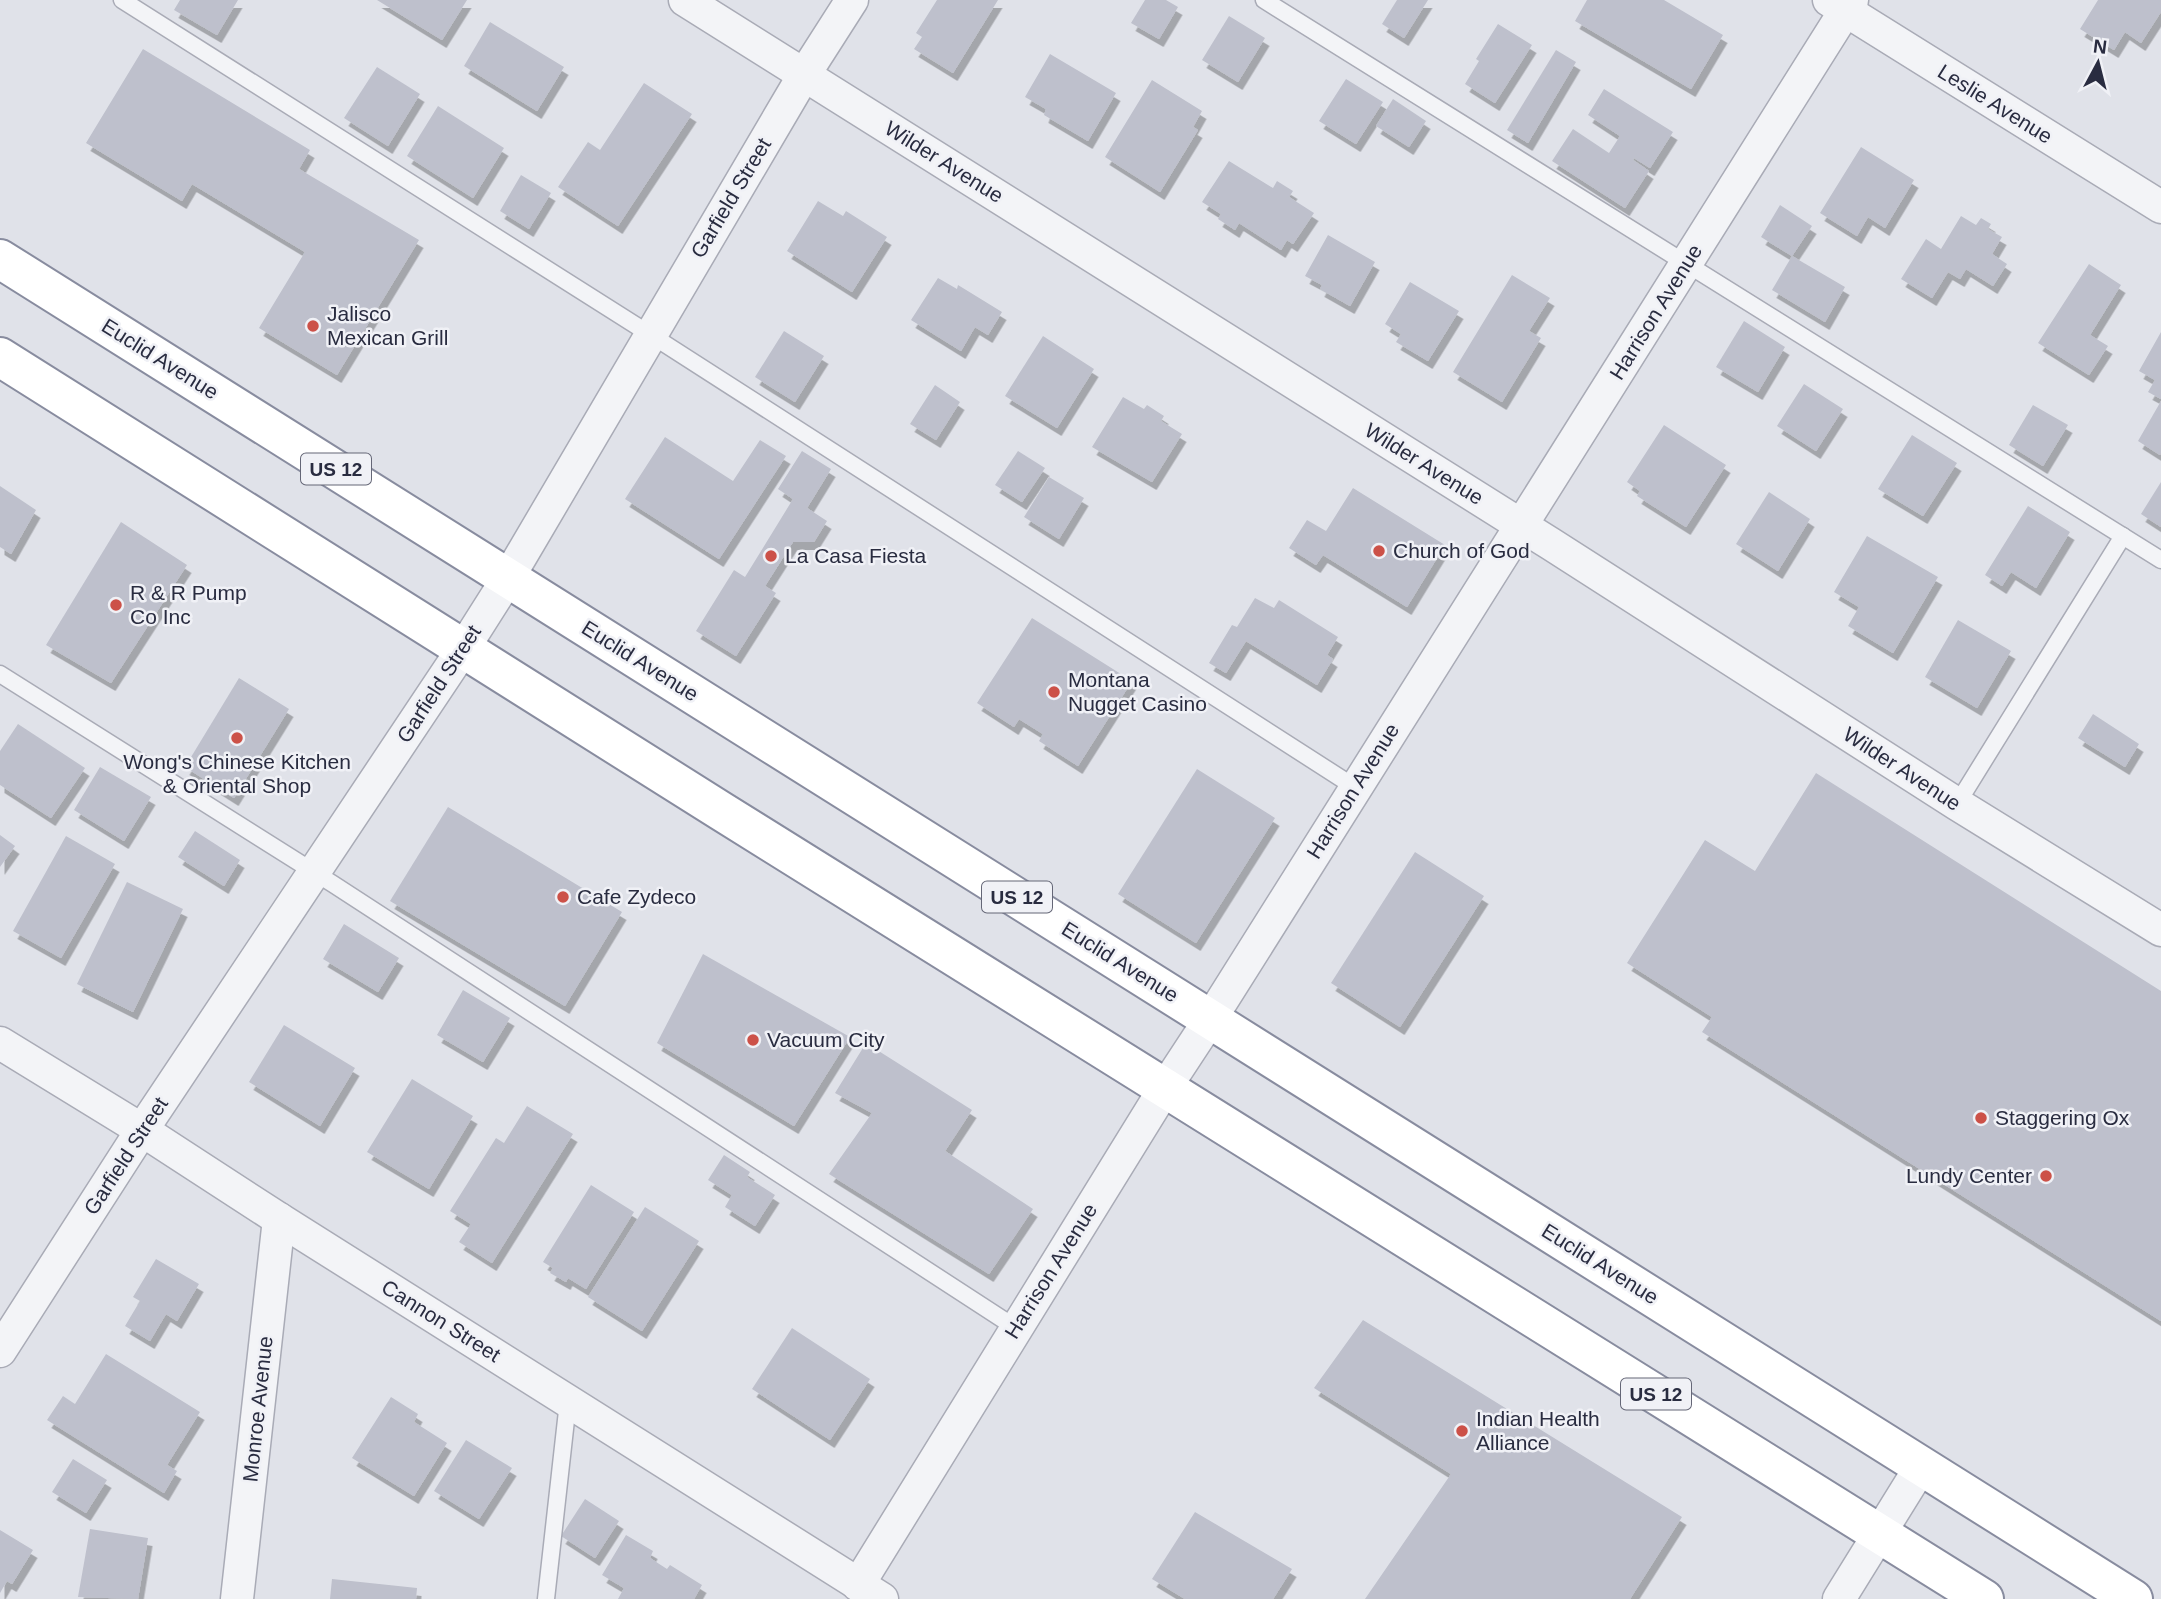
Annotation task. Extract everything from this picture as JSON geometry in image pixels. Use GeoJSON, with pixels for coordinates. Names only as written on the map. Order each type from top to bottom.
{"type":"FeatureCollection","features":[{"type":"Feature","properties":{"kind":"highway","name":"Euclid Avenue"},"geometry":{"type":"LineString","coordinates":[[0,259],[2133,1599]]}},
{"type":"Feature","properties":{"kind":"highway","name":"US 12"},"geometry":{"type":"LineString","coordinates":[[0,357],[1984,1599]]}},
{"type":"Feature","properties":{"kind":"street","name":"Wilder Avenue"},"geometry":{"type":"LineString","coordinates":[[685,0],[1521,525],[1957,804],[2161,930]]}},
{"type":"Feature","properties":{"kind":"street","name":"Garfield Street"},"geometry":{"type":"LineString","coordinates":[[0,1351],[142,1130],[508,578],[804,75],[852,0]]}},
{"type":"Feature","properties":{"kind":"street","name":"Harrison Avenue"},"geometry":{"type":"LineString","coordinates":[[870,1592],[1016,1328],[1165,1087],[1685,264],[1842,4]]}},
{"type":"Feature","properties":{"kind":"street","name":"Leslie Avenue"},"geometry":{"type":"LineString","coordinates":[[1842,4],[2161,207]]}},
{"type":"Feature","properties":{"kind":"street","name":"Cannon Street"},"geometry":{"type":"LineString","coordinates":[[0,1043],[142,1130],[870,1592]]}},
{"type":"Feature","properties":{"kind":"street","name":"Monroe Avenue"},"geometry":{"type":"LineString","coordinates":[[237,1599],[279,1219]]}},
{"type":"Feature","properties":{"kind":"street"},"geometry":{"type":"LineString","coordinates":[[1839,1599],[1922,1465]]}},
{"type":"Feature","properties":{"kind":"lane"},"geometry":{"type":"LineString","coordinates":[[122,0],[651,335],[1356,788]]}},
{"type":"Feature","properties":{"kind":"lane"},"geometry":{"type":"LineString","coordinates":[[1264,0],[2161,560]]}},
{"type":"Feature","properties":{"kind":"lane"},"geometry":{"type":"LineString","coordinates":[[1957,804],[2123,536]]}},
{"type":"Feature","properties":{"kind":"lane"},"geometry":{"type":"LineString","coordinates":[[0,674],[314,873],[1016,1328]]}},
{"type":"Feature","properties":{"kind":"lane"},"geometry":{"type":"LineString","coordinates":[[546,1599],[568,1402]]}},
{"type":"Feature","properties":{"kind":"building"},"geometry":{"type":"Polygon","coordinates":[[[180,0],[238,0],[217,35],[174,10],[180,0]]]}},
{"type":"Feature","properties":{"kind":"building"},"geometry":{"type":"Polygon","coordinates":[[[377,0],[467,0],[442,40],[377,0]]]}},
{"type":"Feature","properties":{"kind":"building"},"geometry":{"type":"Polygon","coordinates":[[[937,0],[998,0],[953,73],[914,49],[922,37],[916,33],[937,0]]]}},
{"type":"Feature","properties":{"kind":"building"},"geometry":{"type":"Polygon","coordinates":[[[1145,0],[1166,0],[1178,7],[1159,39],[1131,23],[1145,0]]]}},
{"type":"Feature","properties":{"kind":"building"},"geometry":{"type":"Polygon","coordinates":[[[1397,0],[1428,0],[1404,38],[1382,24],[1397,0]]]}},
{"type":"Feature","properties":{"kind":"building"},"geometry":{"type":"Polygon","coordinates":[[[1587,0],[1664,0],[1723,35],[1691,89],[1575,21],[1587,0]]]}},
{"type":"Feature","properties":{"kind":"building"},"geometry":{"type":"Polygon","coordinates":[[[2098,0],[2161,0],[2161,12],[2141,43],[2125,32],[2114,50],[2080,29],[2098,0]]]}},
{"type":"Feature","properties":{"kind":"building"},"geometry":{"type":"Polygon","coordinates":[[[1229,16],[1265,38],[1238,82],[1202,60],[1229,16]]]}},
{"type":"Feature","properties":{"kind":"building"},"geometry":{"type":"Polygon","coordinates":[[[490,22],[564,67],[537,111],[464,66],[490,22]]]}},
{"type":"Feature","properties":{"kind":"building"},"geometry":{"type":"Polygon","coordinates":[[[1498,24],[1532,45],[1495,103],[1465,84],[1479,61],[1476,59],[1498,24]]]}},
{"type":"Feature","properties":{"kind":"building"},"geometry":{"type":"Polygon","coordinates":[[[143,49],[310,150],[299,169],[419,240],[337,375],[259,328],[305,252],[192,184],[182,201],[86,143],[143,49]]]}},
{"type":"Feature","properties":{"kind":"building"},"geometry":{"type":"Polygon","coordinates":[[[1556,50],[1576,62],[1528,143],[1507,130],[1556,50]]]}},
{"type":"Feature","properties":{"kind":"building"},"geometry":{"type":"Polygon","coordinates":[[[1050,54],[1116,93],[1088,141],[1044,115],[1046,109],[1025,97],[1050,54]]]}},
{"type":"Feature","properties":{"kind":"building"},"geometry":{"type":"Polygon","coordinates":[[[377,67],[420,94],[388,146],[344,118],[377,67]]]}},
{"type":"Feature","properties":{"kind":"building"},"geometry":{"type":"Polygon","coordinates":[[[1346,79],[1383,102],[1356,144],[1319,121],[1346,79]]]}},
{"type":"Feature","properties":{"kind":"building"},"geometry":{"type":"Polygon","coordinates":[[[1152,80],[1202,111],[1193,127],[1198,130],[1160,192],[1105,157],[1152,80]]]}},
{"type":"Feature","properties":{"kind":"building"},"geometry":{"type":"Polygon","coordinates":[[[644,83],[692,114],[618,226],[558,187],[588,142],[600,150],[644,83]]]}},
{"type":"Feature","properties":{"kind":"building"},"geometry":{"type":"Polygon","coordinates":[[[1604,89],[1673,132],[1650,168],[1634,158],[1633,160],[1649,171],[1625,208],[1552,161],[1573,129],[1609,153],[1620,136],[1588,115],[1604,89]]]}},
{"type":"Feature","properties":{"kind":"building"},"geometry":{"type":"Polygon","coordinates":[[[1393,99],[1426,121],[1409,147],[1376,126],[1393,99]]]}},
{"type":"Feature","properties":{"kind":"building"},"geometry":{"type":"Polygon","coordinates":[[[438,106],[504,148],[473,198],[407,156],[438,106]]]}},
{"type":"Feature","properties":{"kind":"building"},"geometry":{"type":"Polygon","coordinates":[[[1861,147],[1914,180],[1885,228],[1868,217],[1857,236],[1820,213],[1861,147]]]}},
{"type":"Feature","properties":{"kind":"building"},"geometry":{"type":"Polygon","coordinates":[[[1229,161],[1273,188],[1277,181],[1293,191],[1289,197],[1314,213],[1293,244],[1287,240],[1281,250],[1239,223],[1235,230],[1218,219],[1221,214],[1202,202],[1229,161]]]}},
{"type":"Feature","properties":{"kind":"building"},"geometry":{"type":"Polygon","coordinates":[[[521,175],[551,193],[529,229],[500,211],[521,175]]]}},
{"type":"Feature","properties":{"kind":"building"},"geometry":{"type":"Polygon","coordinates":[[[818,201],[843,216],[846,211],[887,237],[852,292],[787,251],[818,201]]]}},
{"type":"Feature","properties":{"kind":"building"},"geometry":{"type":"Polygon","coordinates":[[[1780,205],[1812,226],[1792,256],[1761,237],[1780,205]]]}},
{"type":"Feature","properties":{"kind":"building"},"geometry":{"type":"Polygon","coordinates":[[[1961,216],[1976,225],[1981,218],[1991,224],[1988,229],[2002,237],[1992,254],[2007,264],[1993,286],[1966,269],[1960,279],[1948,272],[1932,298],[1901,279],[1926,239],[1941,249],[1961,216]]]}},
{"type":"Feature","properties":{"kind":"building"},"geometry":{"type":"Polygon","coordinates":[[[1328,235],[1375,262],[1350,306],[1320,289],[1322,285],[1305,276],[1328,235]]]}},
{"type":"Feature","properties":{"kind":"building"},"geometry":{"type":"Polygon","coordinates":[[[1792,256],[1845,287],[1825,322],[1772,290],[1792,256]]]}},
{"type":"Feature","properties":{"kind":"building"},"geometry":{"type":"Polygon","coordinates":[[[2089,264],[2121,285],[2090,335],[2108,346],[2089,375],[2038,343],[2089,264]]]}},
{"type":"Feature","properties":{"kind":"building"},"geometry":{"type":"Polygon","coordinates":[[[1512,275],[1550,298],[1529,331],[1541,338],[1502,402],[1453,372],[1512,275]]]}},
{"type":"Feature","properties":{"kind":"building"},"geometry":{"type":"Polygon","coordinates":[[[938,278],[957,289],[958,285],[1002,312],[988,335],[975,327],[961,351],[911,320],[938,278]]]}},
{"type":"Feature","properties":{"kind":"building"},"geometry":{"type":"Polygon","coordinates":[[[1410,282],[1459,311],[1428,361],[1396,342],[1401,334],[1385,324],[1410,282]]]}},
{"type":"Feature","properties":{"kind":"building"},"geometry":{"type":"Polygon","coordinates":[[[1744,321],[1785,347],[1758,392],[1716,367],[1744,321]]]}},
{"type":"Feature","properties":{"kind":"building"},"geometry":{"type":"Polygon","coordinates":[[[784,331],[824,356],[795,402],[755,377],[784,331]]]}},
{"type":"Feature","properties":{"kind":"building"},"geometry":{"type":"Polygon","coordinates":[[[2161,332],[2161,399],[2148,392],[2155,380],[2139,371],[2161,332]]]}},
{"type":"Feature","properties":{"kind":"building"},"geometry":{"type":"Polygon","coordinates":[[[1043,336],[1094,369],[1057,428],[1005,396],[1043,336]]]}},
{"type":"Feature","properties":{"kind":"building"},"geometry":{"type":"Polygon","coordinates":[[[1804,384],[1843,409],[1816,451],[1777,426],[1804,384]]]}},
{"type":"Feature","properties":{"kind":"building"},"geometry":{"type":"Polygon","coordinates":[[[935,385],[960,402],[936,440],[910,424],[935,385]]]}},
{"type":"Feature","properties":{"kind":"building"},"geometry":{"type":"Polygon","coordinates":[[[1123,397],[1144,409],[1147,405],[1164,416],[1161,421],[1182,434],[1152,482],[1092,447],[1123,397]]]}},
{"type":"Feature","properties":{"kind":"building"},"geometry":{"type":"Polygon","coordinates":[[[2161,401],[2161,453],[2160,455],[2138,441],[2161,401]]]}},
{"type":"Feature","properties":{"kind":"building"},"geometry":{"type":"Polygon","coordinates":[[[2033,405],[2068,425],[2043,466],[2009,445],[2033,405]]]}},
{"type":"Feature","properties":{"kind":"building"},"geometry":{"type":"Polygon","coordinates":[[[1664,425],[1726,465],[1686,527],[1637,496],[1640,491],[1627,482],[1664,425]]]}},
{"type":"Feature","properties":{"kind":"building"},"geometry":{"type":"Polygon","coordinates":[[[1912,435],[1957,463],[1923,516],[1878,489],[1912,435]]]}},
{"type":"Feature","properties":{"kind":"building"},"geometry":{"type":"Polygon","coordinates":[[[665,437],[733,481],[760,440],[786,456],[719,559],[625,499],[665,437]]]}},
{"type":"Feature","properties":{"kind":"building","name":"La Casa Fiesta"},"geometry":{"type":"Polygon","coordinates":[[[802,451],[831,469],[807,508],[827,521],[814,542],[793,542],[765,586],[776,593],[736,656],[696,631],[734,570],[745,577],[793,499],[778,489],[802,451]]]}},
{"type":"Feature","properties":{"kind":"building"},"geometry":{"type":"Polygon","coordinates":[[[1018,451],[1045,468],[1022,502],[995,485],[1018,451]]]}},
{"type":"Feature","properties":{"kind":"building"},"geometry":{"type":"Polygon","coordinates":[[[1049,477],[1084,498],[1059,539],[1024,517],[1049,477]]]}},
{"type":"Feature","properties":{"kind":"building"},"geometry":{"type":"Polygon","coordinates":[[[2161,482],[2161,527],[2141,514],[2161,482]]]}},
{"type":"Feature","properties":{"kind":"building"},"geometry":{"type":"Polygon","coordinates":[[[0,486],[36,510],[11,554],[0,547],[0,486]]]}},
{"type":"Feature","properties":{"kind":"building"},"geometry":{"type":"Polygon","coordinates":[[[1353,488],[1445,545],[1407,607],[1323,555],[1316,565],[1289,548],[1307,520],[1326,531],[1353,488]]]}},
{"type":"Feature","properties":{"kind":"building"},"geometry":{"type":"Polygon","coordinates":[[[1769,492],[1810,519],[1778,571],[1736,544],[1769,492]]]}},
{"type":"Feature","properties":{"kind":"building"},"geometry":{"type":"Polygon","coordinates":[[[2028,506],[2070,532],[2036,588],[2011,572],[2002,586],[1985,575],[2028,506]]]}},
{"type":"Feature","properties":{"kind":"building","name":"R & R Pump Co Inc"},"geometry":{"type":"Polygon","coordinates":[[[121,522],[187,565],[111,683],[46,645],[121,522]]]}},
{"type":"Feature","properties":{"kind":"building"},"geometry":{"type":"Polygon","coordinates":[[[1867,536],[1938,577],[1893,653],[1848,626],[1859,607],[1834,592],[1867,536]]]}},
{"type":"Feature","properties":{"kind":"building"},"geometry":{"type":"Polygon","coordinates":[[[1255,598],[1274,608],[1279,600],[1338,637],[1327,655],[1333,659],[1317,685],[1246,641],[1226,673],[1209,663],[1232,625],[1237,627],[1255,598]]]}},
{"type":"Feature","properties":{"kind":"building","name":"Montana Nugget Casino"},"geometry":{"type":"Polygon","coordinates":[[[1032,618],[1132,681],[1078,766],[1039,741],[1043,734],[1019,719],[1014,727],[977,703],[1032,618]]]}},
{"type":"Feature","properties":{"kind":"building"},"geometry":{"type":"Polygon","coordinates":[[[1958,620],[2011,651],[1977,708],[1925,677],[1958,620]]]}},
{"type":"Feature","properties":{"kind":"building","name":"Wong's Chinese Kitchen & Oriental Shop"},"geometry":{"type":"Polygon","coordinates":[[[239,678],[289,709],[234,798],[185,767],[239,678]]]}},
{"type":"Feature","properties":{"kind":"building"},"geometry":{"type":"Polygon","coordinates":[[[2093,714],[2139,744],[2125,767],[2078,738],[2093,714]]]}},
{"type":"Feature","properties":{"kind":"building"},"geometry":{"type":"Polygon","coordinates":[[[18,724],[85,768],[51,818],[0,785],[0,751],[18,724]]]}},
{"type":"Feature","properties":{"kind":"building"},"geometry":{"type":"Polygon","coordinates":[[[100,767],[151,797],[124,841],[74,810],[100,767]]]}},
{"type":"Feature","properties":{"kind":"building"},"geometry":{"type":"Polygon","coordinates":[[[1197,769],[1275,818],[1196,943],[1118,894],[1197,769]]]}},
{"type":"Feature","properties":{"kind":"building","name":"Lundy Center"},"geometry":{"type":"Polygon","coordinates":[[[1816,773],[2161,991],[2161,1321],[1702,1032],[1712,1017],[1627,963],[1705,840],[1755,871],[1816,773]]]}},
{"type":"Feature","properties":{"kind":"building"},"geometry":{"type":"Polygon","coordinates":[[[448,807],[622,912],[565,1006],[390,901],[448,807]]]}},
{"type":"Feature","properties":{"kind":"building"},"geometry":{"type":"Polygon","coordinates":[[[195,831],[240,860],[224,886],[178,857],[195,831]]]}},
{"type":"Feature","properties":{"kind":"building"},"geometry":{"type":"Polygon","coordinates":[[[0,835],[15,846],[0,867],[0,835]]]}},
{"type":"Feature","properties":{"kind":"building"},"geometry":{"type":"Polygon","coordinates":[[[66,836],[115,864],[61,958],[13,931],[66,836]]]}},
{"type":"Feature","properties":{"kind":"building"},"geometry":{"type":"Polygon","coordinates":[[[1415,852],[1484,896],[1400,1027],[1331,983],[1415,852]]]}},
{"type":"Feature","properties":{"kind":"building"},"geometry":{"type":"Polygon","coordinates":[[[127,882],[183,909],[133,1012],[77,984],[127,882]]]}},
{"type":"Feature","properties":{"kind":"building"},"geometry":{"type":"Polygon","coordinates":[[[344,924],[399,958],[378,992],[323,959],[344,924]]]}},
{"type":"Feature","properties":{"kind":"building","name":"Vacuum City"},"geometry":{"type":"Polygon","coordinates":[[[703,954],[850,1037],[794,1126],[657,1043],[703,954]]]}},
{"type":"Feature","properties":{"kind":"building"},"geometry":{"type":"Polygon","coordinates":[[[463,990],[510,1018],[483,1062],[437,1035],[463,990]]]}},
{"type":"Feature","properties":{"kind":"building"},"geometry":{"type":"Polygon","coordinates":[[[284,1025],[355,1068],[320,1126],[249,1082],[284,1025]]]}},
{"type":"Feature","properties":{"kind":"building"},"geometry":{"type":"Polygon","coordinates":[[[866,1043],[972,1110],[945,1151],[1033,1209],[989,1274],[829,1174],[872,1113],[835,1093],[866,1043]]]}},
{"type":"Feature","properties":{"kind":"building"},"geometry":{"type":"Polygon","coordinates":[[[412,1079],[473,1116],[429,1189],[367,1152],[412,1079]]]}},
{"type":"Feature","properties":{"kind":"building"},"geometry":{"type":"Polygon","coordinates":[[[527,1106],[573,1134],[492,1263],[459,1242],[471,1224],[450,1211],[496,1138],[504,1143],[527,1106]]]}},
{"type":"Feature","properties":{"kind":"building"},"geometry":{"type":"Polygon","coordinates":[[[724,1155],[750,1172],[747,1177],[775,1195],[755,1226],[725,1207],[732,1195],[708,1180],[724,1155]]]}},
{"type":"Feature","properties":{"kind":"building"},"geometry":{"type":"Polygon","coordinates":[[[591,1185],[634,1212],[586,1289],[568,1278],[566,1282],[550,1273],[553,1268],[543,1262],[591,1185]]]}},
{"type":"Feature","properties":{"kind":"building"},"geometry":{"type":"Polygon","coordinates":[[[645,1207],[699,1241],[642,1331],[588,1297],[645,1207]]]}},
{"type":"Feature","properties":{"kind":"building"},"geometry":{"type":"Polygon","coordinates":[[[156,1259],[199,1284],[177,1321],[166,1314],[150,1341],[125,1326],[140,1301],[133,1297],[156,1259]]]}},
{"type":"Feature","properties":{"kind":"building","name":"Indian Health Alliance"},"geometry":{"type":"Polygon","coordinates":[[[1363,1320],[1682,1517],[1630,1599],[1365,1599],[1451,1474],[1314,1388],[1363,1320]]]}},
{"type":"Feature","properties":{"kind":"building"},"geometry":{"type":"Polygon","coordinates":[[[792,1328],[870,1379],[830,1440],[752,1389],[792,1328]]]}},
{"type":"Feature","properties":{"kind":"building"},"geometry":{"type":"Polygon","coordinates":[[[106,1354],[200,1412],[167,1465],[177,1471],[164,1493],[47,1420],[63,1396],[75,1404],[106,1354]]]}},
{"type":"Feature","properties":{"kind":"building"},"geometry":{"type":"Polygon","coordinates":[[[391,1397],[418,1414],[414,1422],[447,1443],[414,1496],[352,1458],[391,1397]]]}},
{"type":"Feature","properties":{"kind":"building"},"geometry":{"type":"Polygon","coordinates":[[[466,1440],[512,1468],[479,1519],[434,1491],[466,1440]]]}},
{"type":"Feature","properties":{"kind":"building"},"geometry":{"type":"Polygon","coordinates":[[[73,1459],[107,1480],[86,1513],[52,1492],[73,1459]]]}},
{"type":"Feature","properties":{"kind":"building"},"geometry":{"type":"Polygon","coordinates":[[[585,1499],[619,1521],[595,1558],[561,1536],[585,1499]]]}},
{"type":"Feature","properties":{"kind":"building"},"geometry":{"type":"Polygon","coordinates":[[[1195,1512],[1292,1569],[1273,1599],[1185,1599],[1152,1579],[1195,1512]]]}},
{"type":"Feature","properties":{"kind":"building"},"geometry":{"type":"Polygon","coordinates":[[[90,1529],[148,1538],[138,1599],[78,1597],[90,1529]]]}},
{"type":"Feature","properties":{"kind":"building"},"geometry":{"type":"Polygon","coordinates":[[[0,1530],[33,1550],[12,1584],[7,1581],[0,1593],[0,1530]]]}},
{"type":"Feature","properties":{"kind":"building"},"geometry":{"type":"Polygon","coordinates":[[[626,1535],[653,1551],[650,1558],[667,1569],[670,1565],[702,1585],[694,1599],[618,1599],[624,1588],[602,1575],[626,1535]]]}},
{"type":"Feature","properties":{"kind":"building"},"geometry":{"type":"Polygon","coordinates":[[[332,1579],[417,1588],[416,1599],[330,1599],[332,1579]]]}},
{"type":"Feature","properties":{"kind":"place","name":"Jalisco Mexican Grill"},"geometry":{"type":"Point","coordinates":[313,326]}},
{"type":"Feature","properties":{"kind":"place","name":"Church of God"},"geometry":{"type":"Point","coordinates":[1379,551]}},
{"type":"Feature","properties":{"kind":"place","name":"La Casa Fiesta"},"geometry":{"type":"Point","coordinates":[771,556]}},
{"type":"Feature","properties":{"kind":"place","name":"R & R Pump Co Inc"},"geometry":{"type":"Point","coordinates":[116,605]}},
{"type":"Feature","properties":{"kind":"place","name":"Montana Nugget Casino"},"geometry":{"type":"Point","coordinates":[1054,692]}},
{"type":"Feature","properties":{"kind":"place","name":"Wong's Chinese Kitchen & Oriental Shop"},"geometry":{"type":"Point","coordinates":[237,738]}},
{"type":"Feature","properties":{"kind":"place","name":"Cafe Zydeco"},"geometry":{"type":"Point","coordinates":[563,897]}},
{"type":"Feature","properties":{"kind":"place","name":"Vacuum City"},"geometry":{"type":"Point","coordinates":[753,1040]}},
{"type":"Feature","properties":{"kind":"place","name":"Staggering Ox"},"geometry":{"type":"Point","coordinates":[1981,1118]}},
{"type":"Feature","properties":{"kind":"place","name":"Lundy Center"},"geometry":{"type":"Point","coordinates":[2046,1176]}},
{"type":"Feature","properties":{"kind":"place","name":"Indian Health Alliance"},"geometry":{"type":"Point","coordinates":[1462,1431]}}]}
